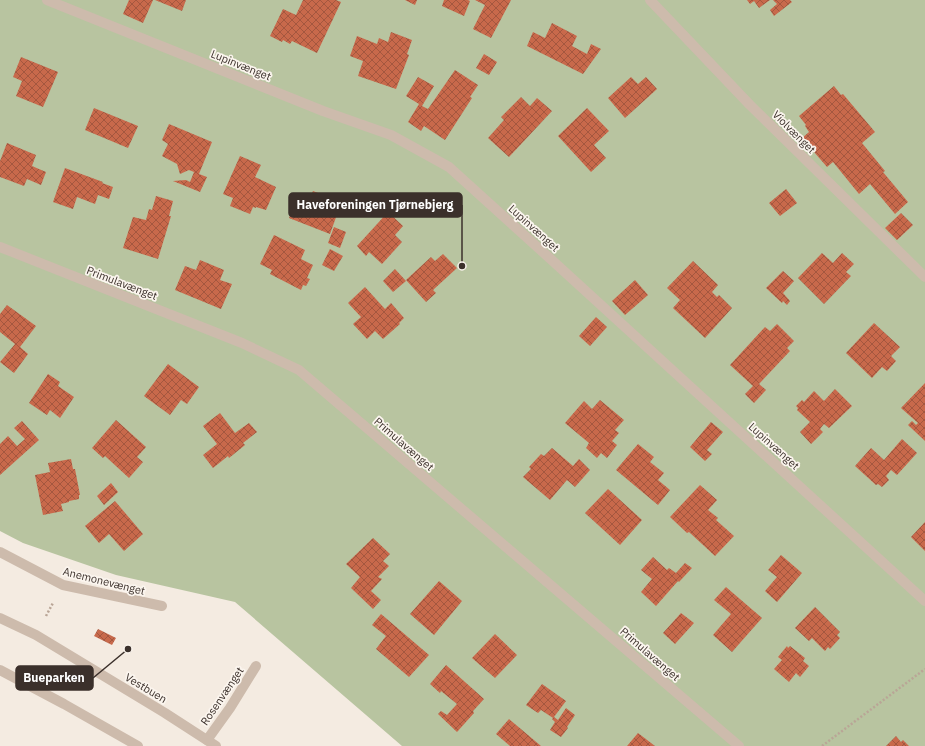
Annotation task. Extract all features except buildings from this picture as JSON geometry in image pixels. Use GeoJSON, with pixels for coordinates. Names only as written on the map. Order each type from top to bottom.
{"type":"FeatureCollection","features":[{"type":"Feature","properties":{"kind":"street","name":"Lupinvænget"},"geometry":{"type":"LineString","coordinates":[[47,0],[323,111],[391,135],[449,167],[925,601]]}},
{"type":"Feature","properties":{"kind":"street","name":"Violvænget"},"geometry":{"type":"LineString","coordinates":[[650,0],[750,105],[925,277]]}},
{"type":"Feature","properties":{"kind":"street","name":"Primulavænget"},"geometry":{"type":"LineString","coordinates":[[0,247],[242,343],[299,370],[739,746]]}},
{"type":"Feature","properties":{"kind":"street","name":"Anemonevænget"},"geometry":{"type":"LineString","coordinates":[[0,552],[63,585],[162,606]]}},
{"type":"Feature","properties":{"kind":"street","name":"Vestbuen"},"geometry":{"type":"LineString","coordinates":[[0,618],[36,635],[165,713],[205,743],[216,746]]}},
{"type":"Feature","properties":{"kind":"street","name":"Rosenvænget"},"geometry":{"type":"LineString","coordinates":[[205,743],[230,708],[256,666]]}},
{"type":"Feature","properties":{"kind":"street"},"geometry":{"type":"LineString","coordinates":[[0,670],[138,746]]}},
{"type":"Feature","properties":{"kind":"path"},"geometry":{"type":"LineString","coordinates":[[36,635],[63,585]]}},
{"type":"Feature","properties":{"kind":"path"},"geometry":{"type":"LineString","coordinates":[[822,746],[925,669]]}},
{"type":"Feature","properties":{"kind":"green space"},"geometry":{"type":"Polygon","coordinates":[[[0,0],[925,0],[925,746],[402,746],[235,602],[116,575],[23,543],[0,531],[0,0]]]}},
{"type":"Feature","properties":{"kind":"place","name":"Haveforeningen Tjørnebjerg"},"geometry":{"type":"Point","coordinates":[462,266]}},
{"type":"Feature","properties":{"kind":"place","name":"Bueparken"},"geometry":{"type":"Point","coordinates":[128,649]}}]}
